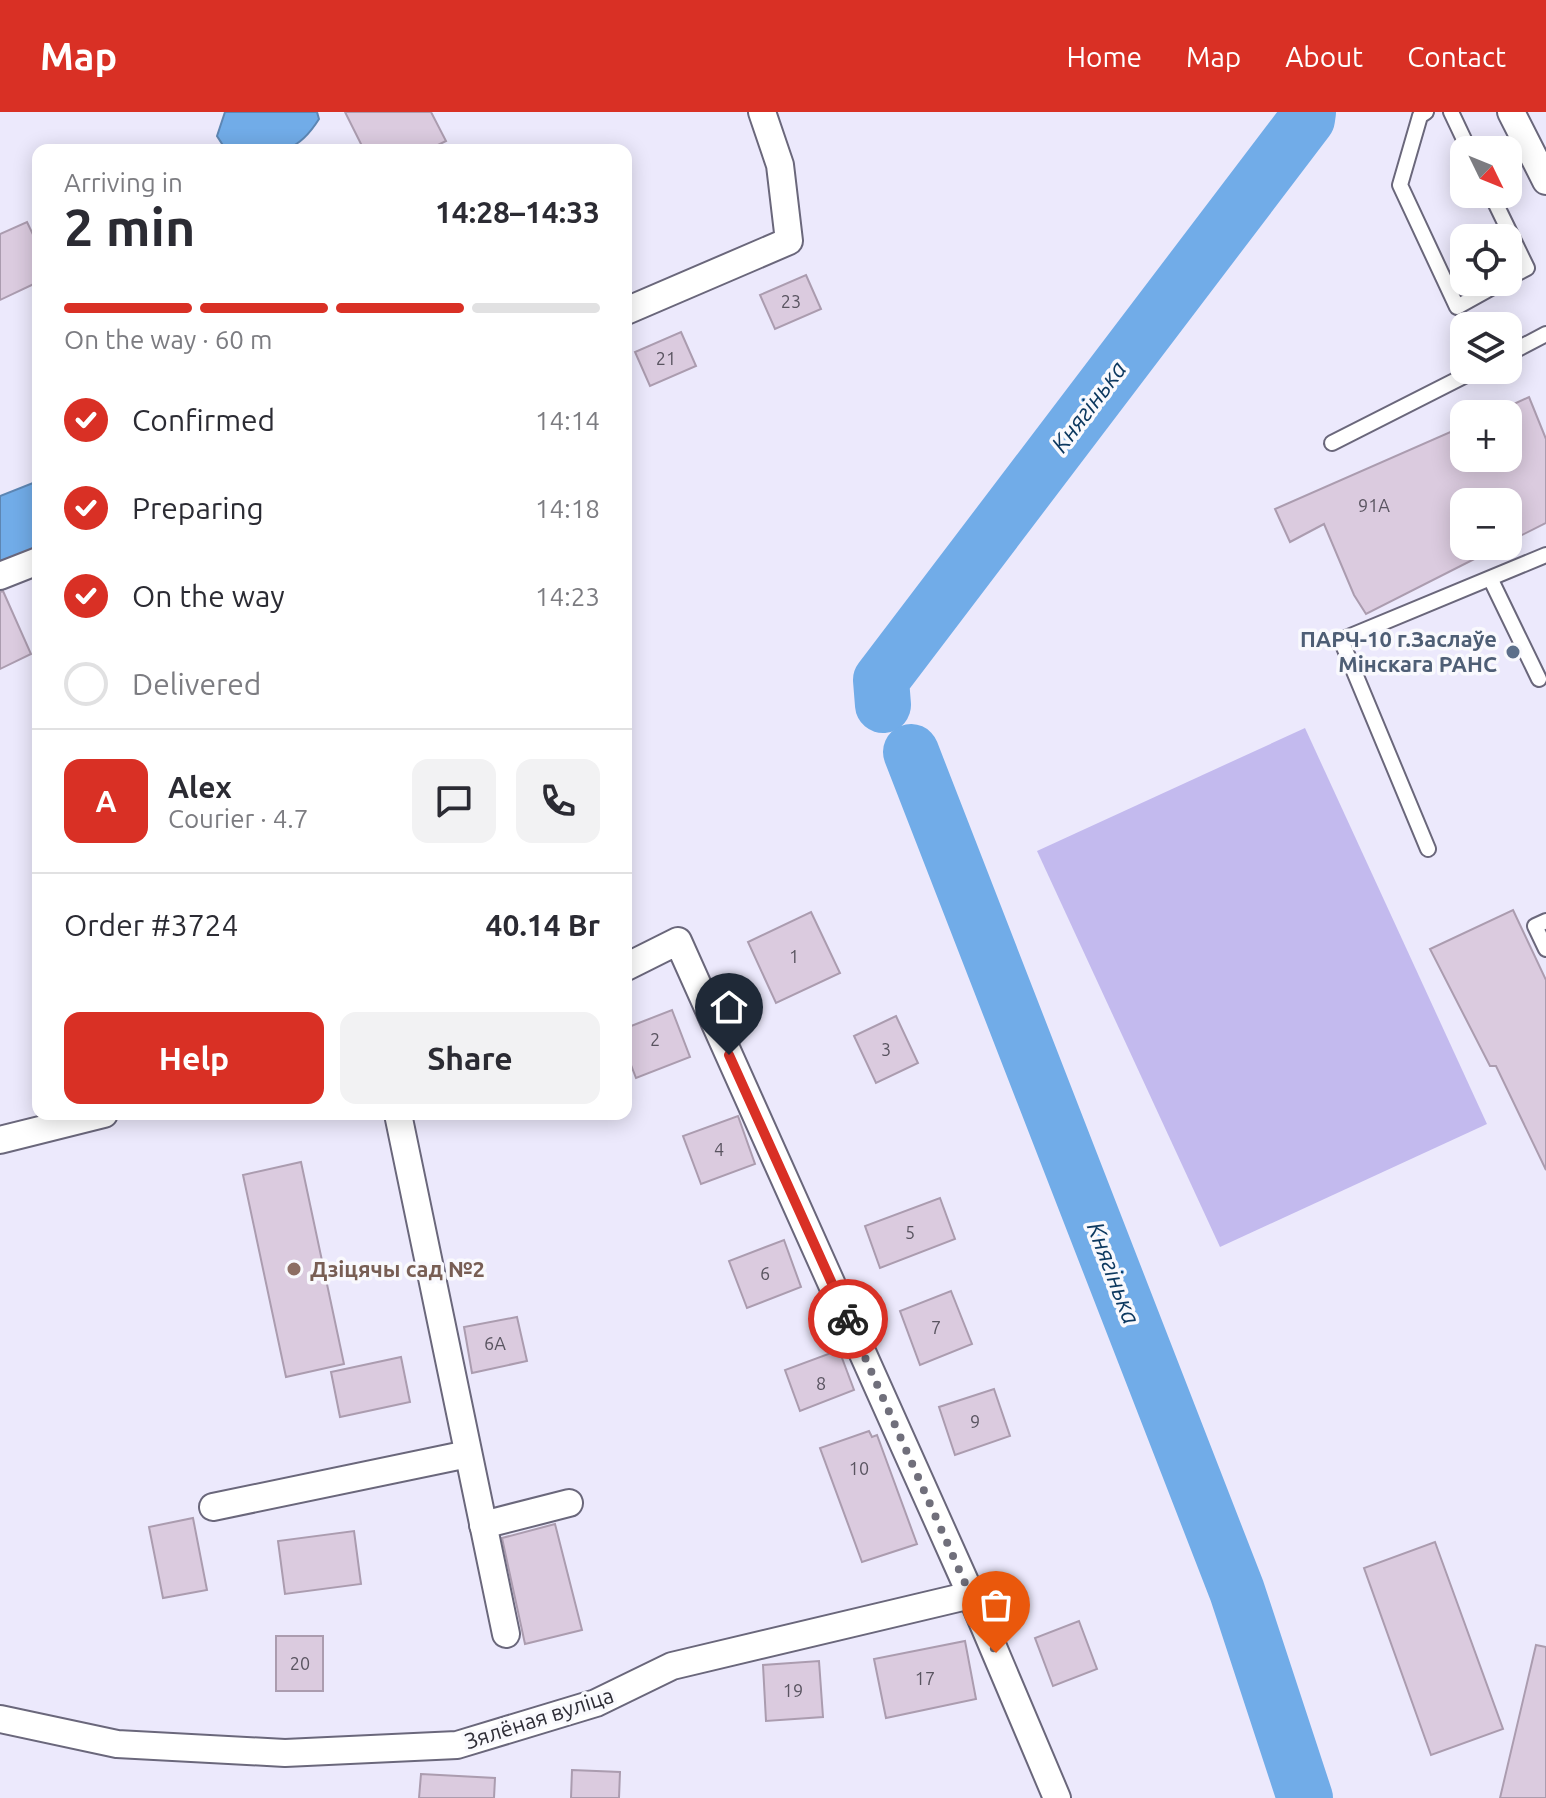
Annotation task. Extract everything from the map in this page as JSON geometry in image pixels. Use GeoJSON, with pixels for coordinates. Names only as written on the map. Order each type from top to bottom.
{"type":"FeatureCollection","features":[{"type":"Feature","properties":{"kind":"street"},"geometry":{"type":"LineString","coordinates":[[632,308],[789,241],[780,165],[762,112]]}},
{"type":"Feature","properties":{"kind":"street"},"geometry":{"type":"LineString","coordinates":[[1511,112],[1546,181]]}},
{"type":"Feature","properties":{"kind":"street"},"geometry":{"type":"LineString","coordinates":[[0,576],[32,563]]}},
{"type":"Feature","properties":{"kind":"street"},"geometry":{"type":"LineString","coordinates":[[632,964],[678,941],[971,1595],[1057,1798]]}},
{"type":"Feature","properties":{"kind":"street"},"geometry":{"type":"LineString","coordinates":[[0,1140],[80,1120]]}},
{"type":"Feature","properties":{"kind":"street"},"geometry":{"type":"LineString","coordinates":[[399,1120],[506,1634]]}},
{"type":"Feature","properties":{"kind":"street"},"geometry":{"type":"LineString","coordinates":[[213,1507],[468,1454]]}},
{"type":"Feature","properties":{"kind":"street"},"geometry":{"type":"LineString","coordinates":[[483,1525],[569,1503]]}},
{"type":"Feature","properties":{"kind":"street","name":"Зялёная вуліца"},"geometry":{"type":"LineString","coordinates":[[0,1719],[132,1745],[285,1753],[457,1745],[596,1703],[672,1666],[971,1595]]}},
{"type":"Feature","properties":{"kind":"lane"},"geometry":{"type":"LineString","coordinates":[[1426,112],[1420,116],[1400,185],[1450,292]]}},
{"type":"Feature","properties":{"kind":"lane"},"geometry":{"type":"LineString","coordinates":[[1451,112],[1462,136]]}},
{"type":"Feature","properties":{"kind":"lane"},"geometry":{"type":"LineString","coordinates":[[1452,296],[1457,307],[1477,296]]}},
{"type":"Feature","properties":{"kind":"lane"},"geometry":{"type":"LineString","coordinates":[[1522,347],[1546,334]]}},
{"type":"Feature","properties":{"kind":"lane"},"geometry":{"type":"LineString","coordinates":[[1332,443],[1450,383]]}},
{"type":"Feature","properties":{"kind":"lane"},"geometry":{"type":"LineString","coordinates":[[1428,849],[1341,640],[1546,555]]}},
{"type":"Feature","properties":{"kind":"lane"},"geometry":{"type":"LineString","coordinates":[[1491,580],[1539,679]]}},
{"type":"Feature","properties":{"kind":"lane"},"geometry":{"type":"LineString","coordinates":[[1546,921],[1535,926],[1546,949]]}},
{"type":"Feature","properties":{"kind":"shaded area"},"geometry":{"type":"Polygon","coordinates":[[[1305,728],[1487,1124],[1220,1247],[1037,851],[1305,728]]]}},
{"type":"Feature","properties":{"kind":"water"},"geometry":{"type":"Polygon","coordinates":[[[225,112],[317,112],[319,119],[296,144],[222,144],[217,136],[225,112]]]}},
{"type":"Feature","properties":{"kind":"water"},"geometry":{"type":"Polygon","coordinates":[[[32,483],[32,551],[0,561],[0,496],[32,483]]]}},
{"type":"Feature","properties":{"kind":"building"},"geometry":{"type":"Polygon","coordinates":[[[345,112],[431,112],[446,141],[440,144],[361,144],[345,112]]]}},
{"type":"Feature","properties":{"kind":"building"},"geometry":{"type":"Polygon","coordinates":[[[27,222],[32,232],[32,285],[0,300],[0,234],[27,222]]]}},
{"type":"Feature","properties":{"kind":"building"},"geometry":{"type":"Polygon","coordinates":[[[806,275],[821,309],[775,329],[760,295],[806,275]]]}},
{"type":"Feature","properties":{"kind":"building"},"geometry":{"type":"Polygon","coordinates":[[[681,332],[696,366],[650,386],[635,352],[681,332]]]}},
{"type":"Feature","properties":{"kind":"building"},"geometry":{"type":"Polygon","coordinates":[[[1529,397],[1546,439],[1546,523],[1522,535],[1522,488],[1450,488],[1450,560],[1472,560],[1366,614],[1354,595],[1324,524],[1290,542],[1275,509],[1450,432],[1450,472],[1522,472],[1522,400],[1529,397]]]}},
{"type":"Feature","properties":{"kind":"building"},"geometry":{"type":"Polygon","coordinates":[[[3,591],[31,654],[0,669],[0,592],[3,591]]]}},
{"type":"Feature","properties":{"kind":"building"},"geometry":{"type":"Polygon","coordinates":[[[1513,910],[1546,980],[1546,1170],[1496,1066],[1490,1066],[1430,949],[1513,910]]]}},
{"type":"Feature","properties":{"kind":"building"},"geometry":{"type":"Polygon","coordinates":[[[811,912],[840,973],[776,1003],[748,942],[811,912]]]}},
{"type":"Feature","properties":{"kind":"building"},"geometry":{"type":"Polygon","coordinates":[[[672,1010],[690,1057],[636,1078],[632,1068],[632,1026],[672,1010]]]}},
{"type":"Feature","properties":{"kind":"building"},"geometry":{"type":"Polygon","coordinates":[[[896,1016],[918,1063],[876,1083],[854,1036],[896,1016]]]}},
{"type":"Feature","properties":{"kind":"building"},"geometry":{"type":"Polygon","coordinates":[[[738,1116],[755,1164],[701,1184],[683,1136],[738,1116]]]}},
{"type":"Feature","properties":{"kind":"building","name":"Дзіцячы сад №2"},"geometry":{"type":"Polygon","coordinates":[[[301,1162],[344,1364],[286,1377],[243,1175],[301,1162]]]}},
{"type":"Feature","properties":{"kind":"building"},"geometry":{"type":"Polygon","coordinates":[[[940,1198],[955,1239],[880,1268],[865,1226],[940,1198]]]}},
{"type":"Feature","properties":{"kind":"building"},"geometry":{"type":"Polygon","coordinates":[[[784,1240],[801,1287],[747,1308],[729,1261],[784,1240]]]}},
{"type":"Feature","properties":{"kind":"building"},"geometry":{"type":"Polygon","coordinates":[[[951,1291],[972,1344],[920,1365],[900,1311],[951,1291]]]}},
{"type":"Feature","properties":{"kind":"building"},"geometry":{"type":"Polygon","coordinates":[[[517,1317],[527,1361],[472,1373],[464,1327],[517,1317]]]}},
{"type":"Feature","properties":{"kind":"building"},"geometry":{"type":"Polygon","coordinates":[[[839,1350],[854,1390],[800,1411],[785,1370],[839,1350]]]}},
{"type":"Feature","properties":{"kind":"building"},"geometry":{"type":"Polygon","coordinates":[[[401,1357],[410,1402],[340,1417],[331,1372],[401,1357]]]}},
{"type":"Feature","properties":{"kind":"building"},"geometry":{"type":"Polygon","coordinates":[[[994,1389],[1010,1436],[955,1455],[939,1407],[994,1389]]]}},
{"type":"Feature","properties":{"kind":"building"},"geometry":{"type":"Polygon","coordinates":[[[869,1431],[872,1437],[877,1435],[917,1544],[862,1562],[820,1448],[869,1431]]]}},
{"type":"Feature","properties":{"kind":"building"},"geometry":{"type":"Polygon","coordinates":[[[193,1518],[207,1590],[163,1598],[149,1527],[193,1518]]]}},
{"type":"Feature","properties":{"kind":"building"},"geometry":{"type":"Polygon","coordinates":[[[555,1524],[582,1630],[525,1644],[502,1538],[555,1524]]]}},
{"type":"Feature","properties":{"kind":"building"},"geometry":{"type":"Polygon","coordinates":[[[354,1531],[361,1584],[285,1594],[278,1541],[354,1531]]]}},
{"type":"Feature","properties":{"kind":"building"},"geometry":{"type":"Polygon","coordinates":[[[1435,1542],[1503,1729],[1431,1755],[1364,1568],[1435,1542]]]}},
{"type":"Feature","properties":{"kind":"building"},"geometry":{"type":"Polygon","coordinates":[[[1079,1621],[1097,1669],[1053,1686],[1035,1638],[1079,1621]]]}},
{"type":"Feature","properties":{"kind":"building"},"geometry":{"type":"Polygon","coordinates":[[[276,1636],[323,1636],[323,1691],[276,1691],[276,1636]]]}},
{"type":"Feature","properties":{"kind":"building"},"geometry":{"type":"Polygon","coordinates":[[[965,1641],[976,1699],[886,1718],[874,1659],[965,1641]]]}},
{"type":"Feature","properties":{"kind":"building"},"geometry":{"type":"Polygon","coordinates":[[[1536,1645],[1546,1647],[1546,1798],[1500,1798],[1536,1645]]]}},
{"type":"Feature","properties":{"kind":"building"},"geometry":{"type":"Polygon","coordinates":[[[819,1661],[823,1717],[766,1721],[763,1665],[819,1661]]]}},
{"type":"Feature","properties":{"kind":"building"},"geometry":{"type":"Polygon","coordinates":[[[572,1770],[620,1772],[619,1798],[571,1798],[572,1770]]]}},
{"type":"Feature","properties":{"kind":"building"},"geometry":{"type":"Polygon","coordinates":[[[421,1774],[495,1778],[494,1798],[419,1798],[421,1774]]]}},
{"type":"Feature","properties":{"kind":"waterway","name":"Княгінька"},"geometry":{"type":"LineString","coordinates":[[883,705],[881,680],[1307,119],[1308,112]]}},
{"type":"Feature","properties":{"kind":"waterway","name":"Княгінька"},"geometry":{"type":"LineString","coordinates":[[911,752],[1237,1591],[1305,1798]]}},
{"type":"Feature","properties":{"kind":"way so far"},"geometry":{"type":"LineString","coordinates":[[848,1319],[996,1653]]}},
{"type":"Feature","properties":{"kind":"place","name":"ПАРЧ-10 г.Заслаўе Мінскага РАНС"},"geometry":{"type":"Point","coordinates":[1513,652]}},
{"type":"Feature","properties":{"kind":"place","name":"Дзіцячы сад №2"},"geometry":{"type":"Point","coordinates":[294,1269]}},
{"type":"Feature","properties":{"kind":"route"},"geometry":{"type":"LineString","coordinates":[[729,1055],[848,1319]]}}]}
